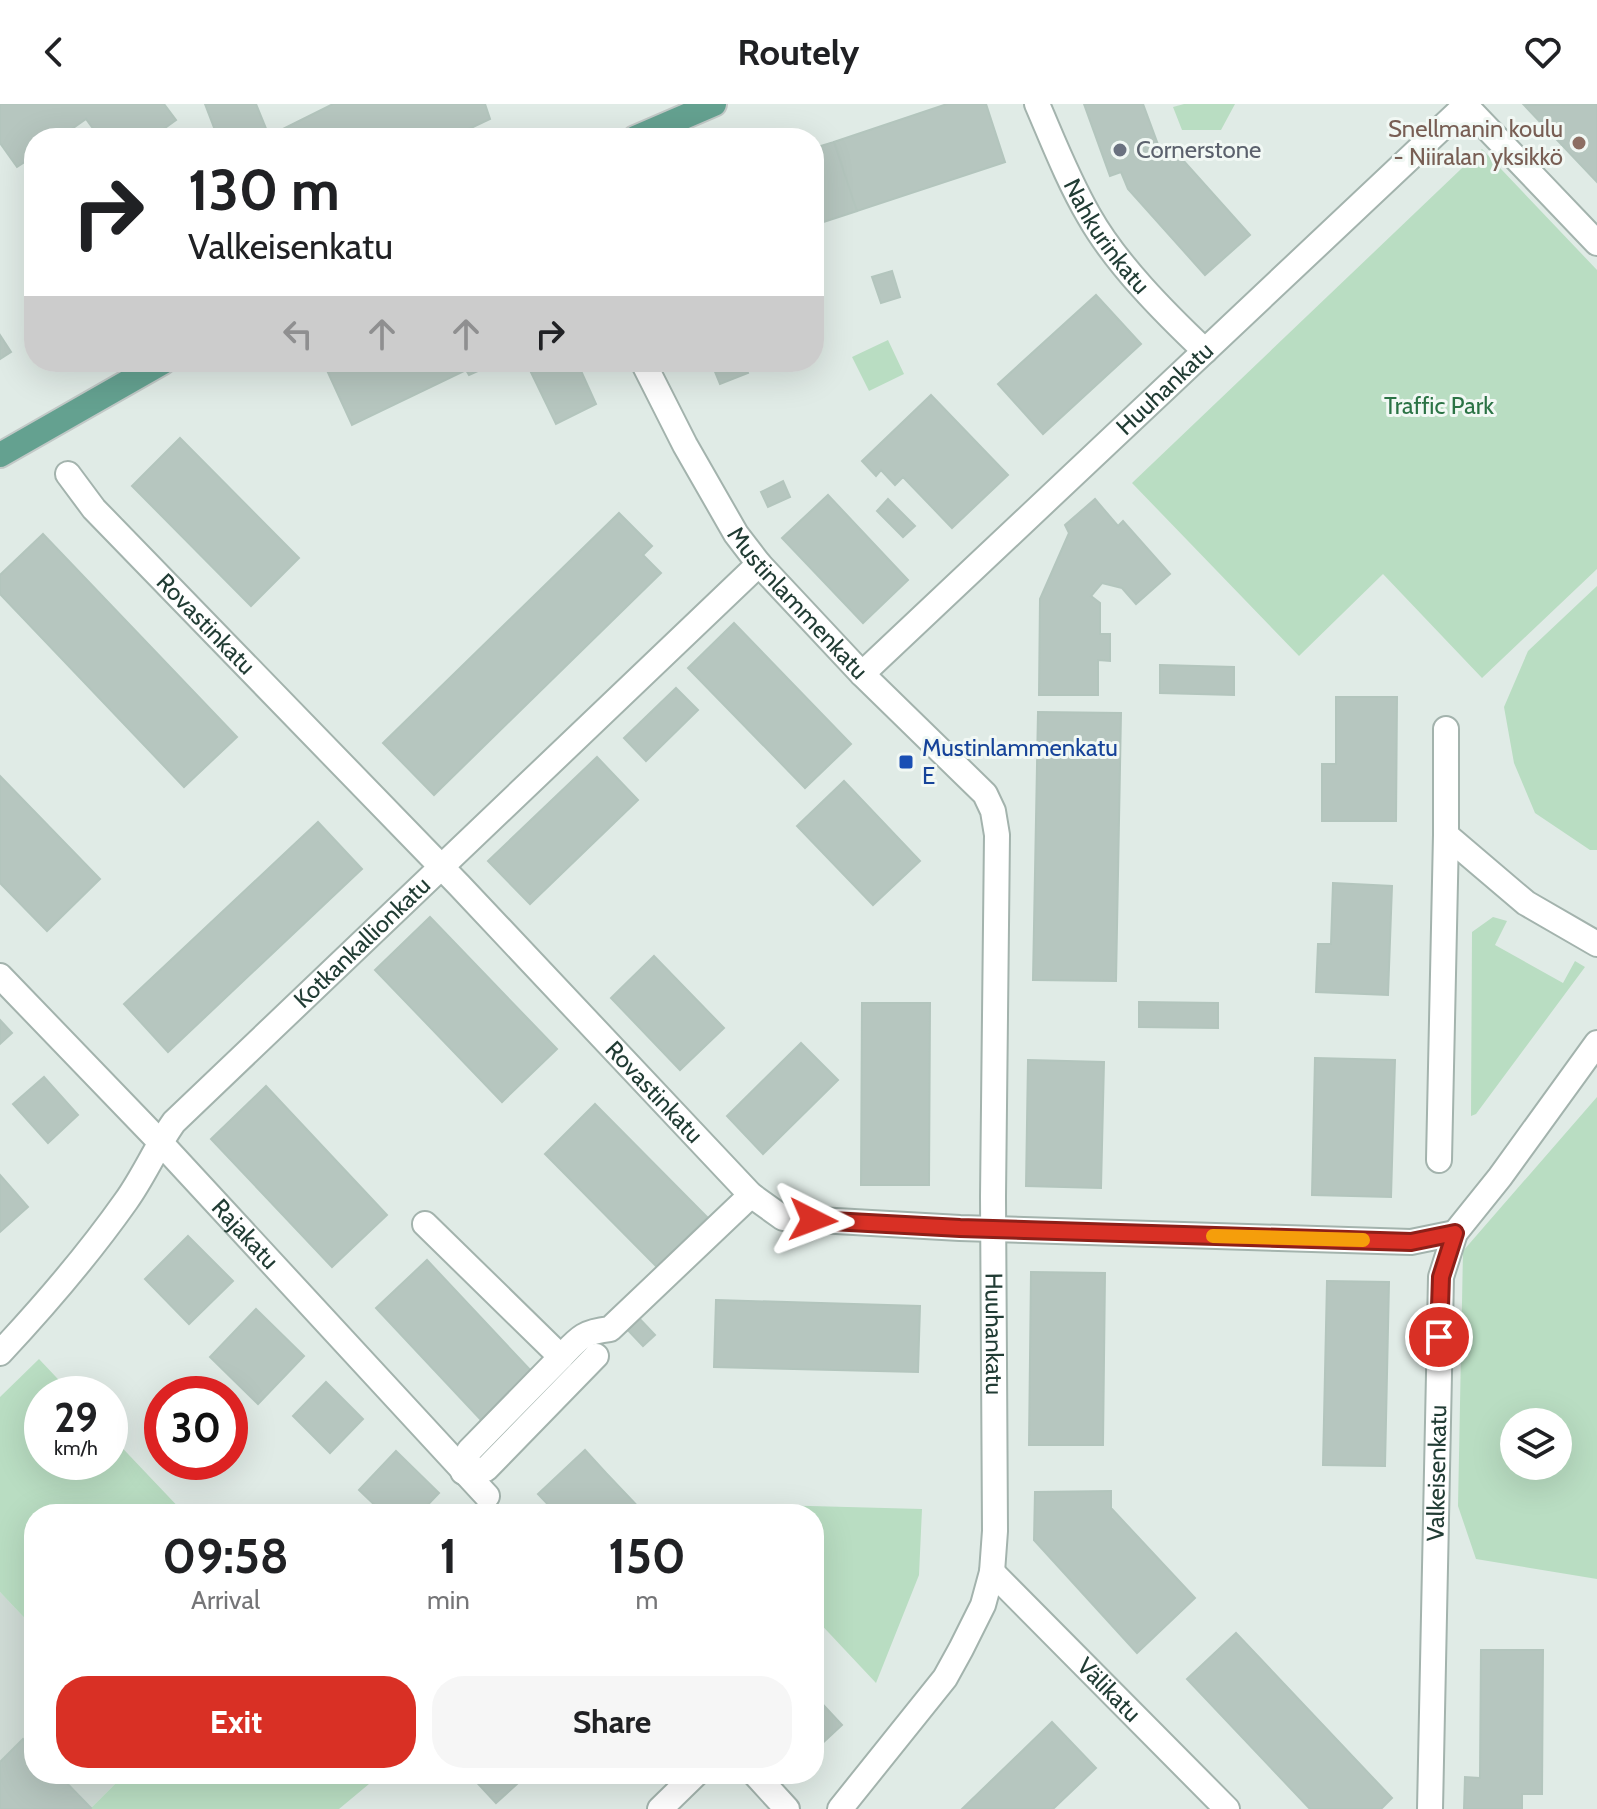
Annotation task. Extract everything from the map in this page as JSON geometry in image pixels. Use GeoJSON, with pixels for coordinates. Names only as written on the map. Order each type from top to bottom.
{"type":"FeatureCollection","features":[{"type":"Feature","properties":{"kind":"main road"},"geometry":{"type":"LineString","coordinates":[[658,128],[714,104]]}},
{"type":"Feature","properties":{"kind":"main road"},"geometry":{"type":"LineString","coordinates":[[0,455],[145,372]]}},
{"type":"Feature","properties":{"kind":"street","name":"Nahkurinkatu"},"geometry":{"type":"LineString","coordinates":[[1037,104],[1089,216],[1107,244],[1205,351]]}},
{"type":"Feature","properties":{"kind":"street","name":"Huuhankatu"},"geometry":{"type":"LineString","coordinates":[[862,674],[1466,105]]}},
{"type":"Feature","properties":{"kind":"street"},"geometry":{"type":"LineString","coordinates":[[1466,105],[1597,243]]}},
{"type":"Feature","properties":{"kind":"street","name":"Mustinlammenkatu"},"geometry":{"type":"LineString","coordinates":[[648,372],[736,534],[759,564],[862,674],[985,794],[993,811]]}},
{"type":"Feature","properties":{"kind":"street","name":"Rovastinkatu"},"geometry":{"type":"LineString","coordinates":[[68,474],[94,509],[441,867],[751,1195],[783,1218],[994,1229],[1411,1242],[1455,1233]]}},
{"type":"Feature","properties":{"kind":"street","name":"Kotkankallionkatu"},"geometry":{"type":"LineString","coordinates":[[0,1353],[77,1264],[127,1200],[174,1122],[759,564]]}},
{"type":"Feature","properties":{"kind":"street"},"geometry":{"type":"LineString","coordinates":[[1439,1160],[1446,729]]}},
{"type":"Feature","properties":{"kind":"street","name":"Huuhankatu"},"geometry":{"type":"LineString","coordinates":[[840,1809],[945,1678],[983,1605],[992,1572],[995,1531],[997,835],[993,811]]}},
{"type":"Feature","properties":{"kind":"street"},"geometry":{"type":"LineString","coordinates":[[1446,835],[1526,903],[1597,944]]}},
{"type":"Feature","properties":{"kind":"street","name":"Rajakatu"},"geometry":{"type":"LineString","coordinates":[[0,976],[160,1142],[487,1496]]}},
{"type":"Feature","properties":{"kind":"street","name":"Valkeisenkatu"},"geometry":{"type":"LineString","coordinates":[[1430,1809],[1441,1277],[1455,1233],[1500,1177],[1597,1043]]}},
{"type":"Feature","properties":{"kind":"street"},"geometry":{"type":"LineString","coordinates":[[596,1356],[486,1469],[463,1472],[469,1451],[580,1337],[591,1331],[610,1329],[751,1195]]}},
{"type":"Feature","properties":{"kind":"street"},"geometry":{"type":"LineString","coordinates":[[425,1224],[561,1357]]}},
{"type":"Feature","properties":{"kind":"street","name":"Välikatu"},"geometry":{"type":"LineString","coordinates":[[992,1572],[1227,1809]]}},
{"type":"Feature","properties":{"kind":"street"},"geometry":{"type":"LineString","coordinates":[[660,1809],[686,1784]]}},
{"type":"Feature","properties":{"kind":"street"},"geometry":{"type":"LineString","coordinates":[[764,1784],[787,1809]]}},
{"type":"Feature","properties":{"kind":"shaded area"},"geometry":{"type":"Polygon","coordinates":[[[0,1592],[24,1617],[24,1784],[115,1784],[90,1809],[0,1809],[0,1592]]]}},
{"type":"Feature","properties":{"kind":"green space"},"geometry":{"type":"Polygon","coordinates":[[[1184,104],[1235,104],[1221,130],[1182,130],[1173,107],[1184,104]]]}},
{"type":"Feature","properties":{"kind":"green space","name":"Traffic Park"},"geometry":{"type":"Polygon","coordinates":[[[1482,149],[1597,270],[1597,569],[1482,678],[1383,574],[1299,656],[1132,483],[1482,149]]]}},
{"type":"Feature","properties":{"kind":"green space"},"geometry":{"type":"Polygon","coordinates":[[[888,340],[904,374],[869,391],[852,357],[888,340]]]}},
{"type":"Feature","properties":{"kind":"green space"},"geometry":{"type":"Polygon","coordinates":[[[1597,586],[1597,850],[1590,850],[1535,813],[1514,763],[1504,707],[1528,651],[1597,586]]]}},
{"type":"Feature","properties":{"kind":"green space"},"geometry":{"type":"Polygon","coordinates":[[[1493,917],[1507,921],[1495,945],[1563,983],[1575,961],[1585,967],[1476,1114],[1471,1116],[1472,932],[1493,917]]]}},
{"type":"Feature","properties":{"kind":"green space"},"geometry":{"type":"Polygon","coordinates":[[[1597,1097],[1597,1579],[1476,1559],[1458,1506],[1463,1251],[1597,1097]]]}},
{"type":"Feature","properties":{"kind":"green space"},"geometry":{"type":"Polygon","coordinates":[[[39,1359],[55,1376],[24,1376],[24,1480],[128,1480],[128,1454],[144,1471],[144,1480],[153,1480],[176,1504],[24,1504],[24,1617],[0,1592],[0,1397],[39,1359]]]}},
{"type":"Feature","properties":{"kind":"green space"},"geometry":{"type":"Polygon","coordinates":[[[824,1506],[922,1509],[919,1575],[876,1683],[824,1628],[824,1506]]]}},
{"type":"Feature","properties":{"kind":"green space"},"geometry":{"type":"Polygon","coordinates":[[[115,1784],[369,1784],[339,1809],[90,1809],[115,1784]]]}},
{"type":"Feature","properties":{"kind":"building"},"geometry":{"type":"Polygon","coordinates":[[[0,104],[164,104],[176,120],[165,128],[93,128],[86,119],[73,128],[24,128],[24,162],[17,167],[0,143],[0,104]]]}},
{"type":"Feature","properties":{"kind":"building"},"geometry":{"type":"Polygon","coordinates":[[[205,104],[256,104],[266,128],[214,128],[205,104]]]}},
{"type":"Feature","properties":{"kind":"building"},"geometry":{"type":"Polygon","coordinates":[[[333,104],[485,104],[490,119],[471,128],[285,128],[333,104]]]}},
{"type":"Feature","properties":{"kind":"building"},"geometry":{"type":"Polygon","coordinates":[[[947,104],[986,104],[1005,162],[857,211],[834,142],[947,104]]]}},
{"type":"Feature","properties":{"kind":"building"},"geometry":{"type":"Polygon","coordinates":[[[1084,104],[1143,104],[1163,158],[1173,149],[1250,235],[1205,275],[1128,189],[1121,172],[1110,176],[1084,104]]]}},
{"type":"Feature","properties":{"kind":"building","name":"Snellmanin koulu - Niiralan yksikkö"},"geometry":{"type":"Polygon","coordinates":[[[1597,104],[1597,182],[1524,105],[1597,104]]]}},
{"type":"Feature","properties":{"kind":"building"},"geometry":{"type":"Polygon","coordinates":[[[834,142],[857,211],[824,222],[824,145],[834,142]]]}},
{"type":"Feature","properties":{"kind":"building"},"geometry":{"type":"Polygon","coordinates":[[[892,271],[900,297],[881,303],[872,277],[892,271]]]}},
{"type":"Feature","properties":{"kind":"building"},"geometry":{"type":"Polygon","coordinates":[[[1096,295],[1141,344],[1043,434],[998,384],[1096,295]]]}},
{"type":"Feature","properties":{"kind":"building"},"geometry":{"type":"Polygon","coordinates":[[[0,335],[11,352],[0,359],[0,335]]]}},
{"type":"Feature","properties":{"kind":"building"},"geometry":{"type":"Polygon","coordinates":[[[328,372],[462,372],[352,425],[328,372]]]}},
{"type":"Feature","properties":{"kind":"building"},"geometry":{"type":"Polygon","coordinates":[[[531,372],[582,372],[596,404],[556,424],[531,372]]]}},
{"type":"Feature","properties":{"kind":"building"},"geometry":{"type":"Polygon","coordinates":[[[715,372],[748,372],[748,373],[720,384],[715,372]]]}},
{"type":"Feature","properties":{"kind":"building"},"geometry":{"type":"Polygon","coordinates":[[[931,395],[1008,475],[952,528],[903,477],[895,485],[881,470],[876,476],[862,461],[931,395]]]}},
{"type":"Feature","properties":{"kind":"building"},"geometry":{"type":"Polygon","coordinates":[[[180,438],[299,558],[251,606],[132,486],[180,438]]]}},
{"type":"Feature","properties":{"kind":"building"},"geometry":{"type":"Polygon","coordinates":[[[783,481],[790,497],[768,507],[761,492],[783,481]]]}},
{"type":"Feature","properties":{"kind":"building"},"geometry":{"type":"Polygon","coordinates":[[[828,495],[908,580],[863,623],[782,538],[828,495]]]}},
{"type":"Feature","properties":{"kind":"building"},"geometry":{"type":"Polygon","coordinates":[[[888,499],[915,526],[903,537],[877,511],[888,499]]]}},
{"type":"Feature","properties":{"kind":"building"},"geometry":{"type":"Polygon","coordinates":[[[1095,499],[1118,526],[1123,521],[1170,574],[1136,604],[1122,588],[1102,583],[1091,596],[1100,603],[1100,634],[1110,634],[1110,661],[1098,660],[1098,695],[1039,695],[1040,599],[1069,533],[1065,525],[1095,499]]]}},
{"type":"Feature","properties":{"kind":"building"},"geometry":{"type":"Polygon","coordinates":[[[619,513],[652,546],[643,555],[661,573],[434,795],[383,743],[619,513]]]}},
{"type":"Feature","properties":{"kind":"building"},"geometry":{"type":"Polygon","coordinates":[[[43,534],[237,737],[184,787],[0,594],[0,575],[43,534]]]}},
{"type":"Feature","properties":{"kind":"building"},"geometry":{"type":"Polygon","coordinates":[[[734,623],[851,744],[805,788],[688,668],[734,623]]]}},
{"type":"Feature","properties":{"kind":"building"},"geometry":{"type":"Polygon","coordinates":[[[1160,665],[1234,667],[1234,695],[1160,693],[1160,665]]]}},
{"type":"Feature","properties":{"kind":"building"},"geometry":{"type":"Polygon","coordinates":[[[676,688],[698,710],[646,761],[624,738],[676,688]]]}},
{"type":"Feature","properties":{"kind":"building"},"geometry":{"type":"Polygon","coordinates":[[[1336,697],[1397,697],[1396,821],[1322,821],[1322,764],[1336,764],[1336,697]]]}},
{"type":"Feature","properties":{"kind":"building"},"geometry":{"type":"Polygon","coordinates":[[[1038,712],[1121,713],[1116,981],[1033,980],[1038,712]]]}},
{"type":"Feature","properties":{"kind":"building"},"geometry":{"type":"Polygon","coordinates":[[[597,757],[638,800],[530,904],[488,861],[597,757]]]}},
{"type":"Feature","properties":{"kind":"building"},"geometry":{"type":"Polygon","coordinates":[[[0,776],[100,879],[47,931],[0,883],[0,776]]]}},
{"type":"Feature","properties":{"kind":"building"},"geometry":{"type":"Polygon","coordinates":[[[844,781],[920,861],[873,905],[797,826],[844,781]]]}},
{"type":"Feature","properties":{"kind":"building"},"geometry":{"type":"Polygon","coordinates":[[[318,822],[362,869],[168,1052],[124,1004],[318,822]]]}},
{"type":"Feature","properties":{"kind":"building"},"geometry":{"type":"Polygon","coordinates":[[[1333,883],[1392,886],[1388,995],[1316,992],[1318,944],[1331,944],[1333,883]]]}},
{"type":"Feature","properties":{"kind":"building"},"geometry":{"type":"Polygon","coordinates":[[[430,917],[557,1049],[502,1102],[375,970],[430,917]]]}},
{"type":"Feature","properties":{"kind":"building"},"geometry":{"type":"Polygon","coordinates":[[[654,956],[724,1028],[680,1070],[611,998],[654,956]]]}},
{"type":"Feature","properties":{"kind":"building"},"geometry":{"type":"Polygon","coordinates":[[[1139,1002],[1218,1003],[1218,1028],[1139,1027],[1139,1002]]]}},
{"type":"Feature","properties":{"kind":"building"},"geometry":{"type":"Polygon","coordinates":[[[862,1003],[930,1003],[929,1185],[861,1185],[862,1003]]]}},
{"type":"Feature","properties":{"kind":"building"},"geometry":{"type":"Polygon","coordinates":[[[0,1020],[12,1033],[0,1044],[0,1020]]]}},
{"type":"Feature","properties":{"kind":"building"},"geometry":{"type":"Polygon","coordinates":[[[801,1043],[838,1080],[763,1154],[727,1116],[801,1043]]]}},
{"type":"Feature","properties":{"kind":"building"},"geometry":{"type":"Polygon","coordinates":[[[1315,1058],[1395,1060],[1391,1197],[1312,1195],[1315,1058]]]}},
{"type":"Feature","properties":{"kind":"building"},"geometry":{"type":"Polygon","coordinates":[[[1028,1060],[1104,1062],[1101,1188],[1026,1186],[1028,1060]]]}},
{"type":"Feature","properties":{"kind":"building"},"geometry":{"type":"Polygon","coordinates":[[[44,1077],[78,1115],[48,1143],[13,1104],[44,1077]]]}},
{"type":"Feature","properties":{"kind":"building"},"geometry":{"type":"Polygon","coordinates":[[[266,1086],[387,1215],[332,1267],[211,1139],[266,1086]]]}},
{"type":"Feature","properties":{"kind":"building"},"geometry":{"type":"Polygon","coordinates":[[[595,1104],[707,1217],[657,1267],[545,1154],[595,1104]]]}},
{"type":"Feature","properties":{"kind":"building"},"geometry":{"type":"Polygon","coordinates":[[[0,1175],[28,1207],[0,1232],[0,1175]]]}},
{"type":"Feature","properties":{"kind":"building"},"geometry":{"type":"Polygon","coordinates":[[[188,1236],[233,1281],[189,1324],[145,1279],[188,1236]]]}},
{"type":"Feature","properties":{"kind":"building"},"geometry":{"type":"Polygon","coordinates":[[[427,1260],[533,1373],[482,1421],[376,1308],[427,1260]]]}},
{"type":"Feature","properties":{"kind":"building"},"geometry":{"type":"Polygon","coordinates":[[[1031,1272],[1105,1273],[1103,1445],[1029,1445],[1031,1272]]]}},
{"type":"Feature","properties":{"kind":"building"},"geometry":{"type":"Polygon","coordinates":[[[1327,1281],[1389,1282],[1385,1466],[1323,1465],[1327,1281]]]}},
{"type":"Feature","properties":{"kind":"building"},"geometry":{"type":"Polygon","coordinates":[[[716,1300],[920,1306],[918,1372],[714,1367],[716,1300]]]}},
{"type":"Feature","properties":{"kind":"building"},"geometry":{"type":"Polygon","coordinates":[[[256,1309],[304,1356],[258,1404],[248,1394],[248,1376],[229,1376],[210,1357],[256,1309]]]}},
{"type":"Feature","properties":{"kind":"building"},"geometry":{"type":"Polygon","coordinates":[[[636,1315],[655,1335],[643,1346],[624,1326],[636,1315]]]}},
{"type":"Feature","properties":{"kind":"building"},"geometry":{"type":"Polygon","coordinates":[[[326,1382],[363,1419],[330,1453],[293,1416],[326,1382]]]}},
{"type":"Feature","properties":{"kind":"building"},"geometry":{"type":"Polygon","coordinates":[[[585,1450],[636,1504],[548,1504],[538,1494],[585,1450]]]}},
{"type":"Feature","properties":{"kind":"building"},"geometry":{"type":"Polygon","coordinates":[[[396,1451],[439,1493],[429,1504],[374,1504],[359,1490],[396,1451]]]}},
{"type":"Feature","properties":{"kind":"building"},"geometry":{"type":"Polygon","coordinates":[[[1111,1491],[1111,1508],[1195,1598],[1137,1653],[1034,1540],[1035,1492],[1111,1491]]]}},
{"type":"Feature","properties":{"kind":"building"},"geometry":{"type":"Polygon","coordinates":[[[1236,1633],[1392,1798],[1381,1809],[1310,1809],[1187,1679],[1236,1633]]]}},
{"type":"Feature","properties":{"kind":"building"},"geometry":{"type":"Polygon","coordinates":[[[1481,1650],[1543,1650],[1542,1794],[1522,1794],[1522,1809],[1464,1809],[1465,1777],[1480,1778],[1481,1650]]]}},
{"type":"Feature","properties":{"kind":"building"},"geometry":{"type":"Polygon","coordinates":[[[824,1706],[842,1725],[824,1742],[824,1706]]]}},
{"type":"Feature","properties":{"kind":"building"},"geometry":{"type":"Polygon","coordinates":[[[1052,1722],[1096,1768],[1053,1809],[962,1809],[1052,1722]]]}},
{"type":"Feature","properties":{"kind":"building"},"geometry":{"type":"Polygon","coordinates":[[[23,1739],[24,1784],[68,1784],[91,1808],[0,1809],[0,1762],[23,1739]]]}},
{"type":"Feature","properties":{"kind":"building"},"geometry":{"type":"Polygon","coordinates":[[[478,1784],[517,1784],[496,1803],[478,1784]]]}},
{"type":"Feature","properties":{"kind":"slow traffic"},"geometry":{"type":"LineString","coordinates":[[1213,1236],[1363,1240]]}},
{"type":"Feature","properties":{"kind":"place","name":"Snellmanin koulu - Niiralan yksikkö"},"geometry":{"type":"Point","coordinates":[1579,143]}},
{"type":"Feature","properties":{"kind":"place","name":"Cornerstone"},"geometry":{"type":"Point","coordinates":[1120,150]}},
{"type":"Feature","properties":{"kind":"place","name":"Mustinlammenkatu E"},"geometry":{"type":"Point","coordinates":[906,762]}},
{"type":"Feature","properties":{"kind":"route"},"geometry":{"type":"LineString","coordinates":[[813,1220],[960,1228],[1411,1242],[1455,1233],[1441,1277],[1439,1337]]}}]}
